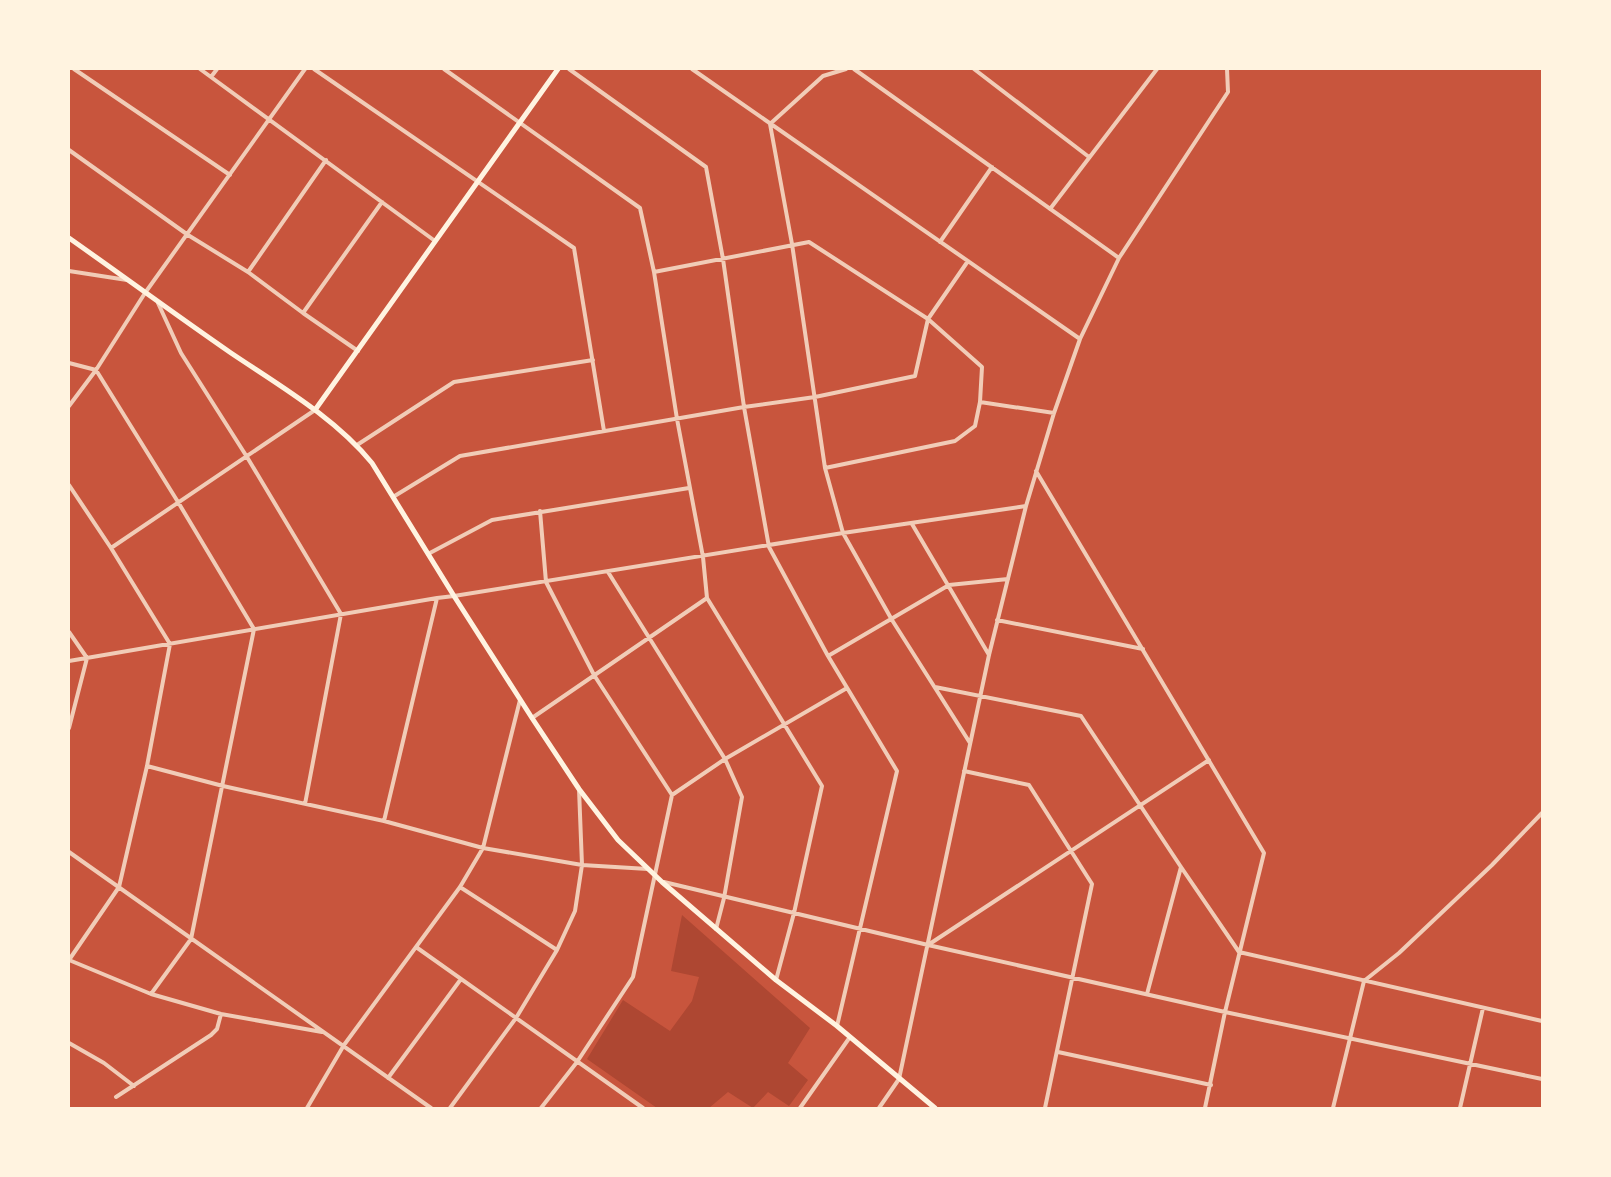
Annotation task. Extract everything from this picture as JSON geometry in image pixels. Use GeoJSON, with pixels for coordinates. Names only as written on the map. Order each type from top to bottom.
{"type":"FeatureCollection","features":[{"type":"Feature","properties":{"kind":"main road"},"geometry":{"type":"LineString","coordinates":[[315,410],[558,69]]}},
{"type":"Feature","properties":{"kind":"main road"},"geometry":{"type":"LineString","coordinates":[[69,238],[158,303],[315,410],[357,445],[372,463],[532,718],[579,789],[618,840],[662,882],[776,980],[837,1026],[935,1108]]}},
{"type":"Feature","properties":{"kind":"street"},"geometry":{"type":"LineString","coordinates":[[74,69],[230,175]]}},
{"type":"Feature","properties":{"kind":"street"},"geometry":{"type":"LineString","coordinates":[[200,69],[435,240]]}},
{"type":"Feature","properties":{"kind":"street"},"geometry":{"type":"LineString","coordinates":[[211,77],[217,69]]}},
{"type":"Feature","properties":{"kind":"street"},"geometry":{"type":"LineString","coordinates":[[69,406],[305,69]]}},
{"type":"Feature","properties":{"kind":"street"},"geometry":{"type":"LineString","coordinates":[[314,69],[574,248],[604,431]]}},
{"type":"Feature","properties":{"kind":"street"},"geometry":{"type":"LineString","coordinates":[[444,69],[640,208],[654,272],[677,419],[703,557],[707,598],[822,786],[794,913],[776,980]]}},
{"type":"Feature","properties":{"kind":"street"},"geometry":{"type":"LineString","coordinates":[[569,69],[706,167],[724,259],[744,407],[769,547],[828,656],[897,771],[837,1026]]}},
{"type":"Feature","properties":{"kind":"street"},"geometry":{"type":"LineString","coordinates":[[692,69],[1080,339]]}},
{"type":"Feature","properties":{"kind":"street"},"geometry":{"type":"LineString","coordinates":[[770,124],[823,76],[846,69]]}},
{"type":"Feature","properties":{"kind":"street"},"geometry":{"type":"LineString","coordinates":[[854,69],[1119,258]]}},
{"type":"Feature","properties":{"kind":"street"},"geometry":{"type":"LineString","coordinates":[[974,69],[1089,157]]}},
{"type":"Feature","properties":{"kind":"street"},"geometry":{"type":"LineString","coordinates":[[1050,209],[1157,69]]}},
{"type":"Feature","properties":{"kind":"street"},"geometry":{"type":"LineString","coordinates":[[879,1108],[899,1079],[997,620],[1026,506],[1054,413],[1080,339],[1119,258],[1228,92],[1227,69]]}},
{"type":"Feature","properties":{"kind":"street"},"geometry":{"type":"LineString","coordinates":[[770,124],[792,244],[825,468],[843,534],[892,620],[970,743]]}},
{"type":"Feature","properties":{"kind":"street"},"geometry":{"type":"LineString","coordinates":[[69,150],[188,235],[248,272],[303,314],[358,351]]}},
{"type":"Feature","properties":{"kind":"street"},"geometry":{"type":"LineString","coordinates":[[248,272],[326,160]]}},
{"type":"Feature","properties":{"kind":"street"},"geometry":{"type":"LineString","coordinates":[[940,242],[992,167]]}},
{"type":"Feature","properties":{"kind":"street"},"geometry":{"type":"LineString","coordinates":[[303,314],[382,202]]}},
{"type":"Feature","properties":{"kind":"street"},"geometry":{"type":"LineString","coordinates":[[654,272],[809,242],[928,319],[982,367],[980,402],[975,426],[955,441],[825,468]]}},
{"type":"Feature","properties":{"kind":"street"},"geometry":{"type":"LineString","coordinates":[[393,497],[460,456],[744,407],[815,397],[915,376],[928,319],[968,261]]}},
{"type":"Feature","properties":{"kind":"street"},"geometry":{"type":"LineString","coordinates":[[69,271],[126,280]]}},
{"type":"Feature","properties":{"kind":"street"},"geometry":{"type":"LineString","coordinates":[[158,303],[182,353],[341,614],[305,804]]}},
{"type":"Feature","properties":{"kind":"street"},"geometry":{"type":"LineString","coordinates":[[357,445],[454,382],[592,360]]}},
{"type":"Feature","properties":{"kind":"street"},"geometry":{"type":"LineString","coordinates":[[69,363],[96,370],[254,629],[191,938],[152,994]]}},
{"type":"Feature","properties":{"kind":"street"},"geometry":{"type":"LineString","coordinates":[[980,402],[1054,413]]}},
{"type":"Feature","properties":{"kind":"street"},"geometry":{"type":"LineString","coordinates":[[111,548],[315,410]]}},
{"type":"Feature","properties":{"kind":"street"},"geometry":{"type":"LineString","coordinates":[[1036,471],[1264,852],[1225,1012],[1206,1108]]}},
{"type":"Feature","properties":{"kind":"street"},"geometry":{"type":"LineString","coordinates":[[69,485],[111,548],[170,644],[147,766],[119,887],[69,960],[152,994],[221,1014],[324,1033]]}},
{"type":"Feature","properties":{"kind":"street"},"geometry":{"type":"LineString","coordinates":[[428,554],[492,520],[689,488]]}},
{"type":"Feature","properties":{"kind":"street"},"geometry":{"type":"LineString","coordinates":[[69,661],[437,598],[1026,506]]}},
{"type":"Feature","properties":{"kind":"street"},"geometry":{"type":"LineString","coordinates":[[540,512],[546,582],[594,676],[672,795]]}},
{"type":"Feature","properties":{"kind":"street"},"geometry":{"type":"LineString","coordinates":[[912,524],[989,655]]}},
{"type":"Feature","properties":{"kind":"street"},"geometry":{"type":"LineString","coordinates":[[608,572],[725,760],[742,797],[724,898],[716,929]]}},
{"type":"Feature","properties":{"kind":"street"},"geometry":{"type":"LineString","coordinates":[[828,656],[948,586],[1008,579]]}},
{"type":"Feature","properties":{"kind":"street"},"geometry":{"type":"LineString","coordinates":[[384,822],[437,598]]}},
{"type":"Feature","properties":{"kind":"street"},"geometry":{"type":"LineString","coordinates":[[532,718],[707,598]]}},
{"type":"Feature","properties":{"kind":"street"},"geometry":{"type":"LineString","coordinates":[[997,620],[1143,649]]}},
{"type":"Feature","properties":{"kind":"street"},"geometry":{"type":"LineString","coordinates":[[69,632],[87,658],[69,728]]}},
{"type":"Feature","properties":{"kind":"street"},"geometry":{"type":"LineString","coordinates":[[935,687],[1082,716],[1239,952],[1542,1021]]}},
{"type":"Feature","properties":{"kind":"street"},"geometry":{"type":"LineString","coordinates":[[541,1108],[577,1062],[632,978],[672,795],[784,724],[848,688]]}},
{"type":"Feature","properties":{"kind":"street"},"geometry":{"type":"LineString","coordinates":[[309,1107],[344,1046],[460,887],[483,848],[520,699]]}},
{"type":"Feature","properties":{"kind":"street"},"geometry":{"type":"LineString","coordinates":[[928,945],[1209,760]]}},
{"type":"Feature","properties":{"kind":"street"},"geometry":{"type":"LineString","coordinates":[[147,766],[223,786],[384,822],[483,848],[582,865],[649,869]]}},
{"type":"Feature","properties":{"kind":"street"},"geometry":{"type":"LineString","coordinates":[[964,771],[1029,785],[1092,884],[1045,1108]]}},
{"type":"Feature","properties":{"kind":"street"},"geometry":{"type":"LineString","coordinates":[[450,1108],[516,1018],[558,950],[575,911],[582,865],[579,789]]}},
{"type":"Feature","properties":{"kind":"street"},"geometry":{"type":"LineString","coordinates":[[1334,1108],[1364,981],[1399,953],[1492,865],[1542,813]]}},
{"type":"Feature","properties":{"kind":"street"},"geometry":{"type":"LineString","coordinates":[[69,852],[431,1108]]}},
{"type":"Feature","properties":{"kind":"street"},"geometry":{"type":"LineString","coordinates":[[1147,994],[1181,867]]}},
{"type":"Feature","properties":{"kind":"street"},"geometry":{"type":"LineString","coordinates":[[662,882],[1072,978],[1542,1079]]}},
{"type":"Feature","properties":{"kind":"street"},"geometry":{"type":"LineString","coordinates":[[460,887],[558,950]]}},
{"type":"Feature","properties":{"kind":"street"},"geometry":{"type":"LineString","coordinates":[[416,947],[642,1108]]}},
{"type":"Feature","properties":{"kind":"street"},"geometry":{"type":"LineString","coordinates":[[388,1078],[461,979]]}},
{"type":"Feature","properties":{"kind":"street"},"geometry":{"type":"LineString","coordinates":[[1460,1108],[1483,1008]]}},
{"type":"Feature","properties":{"kind":"street"},"geometry":{"type":"LineString","coordinates":[[116,1097],[211,1036],[217,1029],[221,1014]]}},
{"type":"Feature","properties":{"kind":"street"},"geometry":{"type":"LineString","coordinates":[[800,1108],[850,1037]]}},
{"type":"Feature","properties":{"kind":"street"},"geometry":{"type":"LineString","coordinates":[[69,1042],[104,1063],[134,1086]]}},
{"type":"Feature","properties":{"kind":"street"},"geometry":{"type":"LineString","coordinates":[[1058,1052],[1211,1085]]}},
{"type":"Feature","properties":{"kind":"street"},"geometry":{"type":"LineString","coordinates":[[630,1108],[634,1102]]}},
{"type":"Feature","properties":{"kind":"shaded area"},"geometry":{"type":"Polygon","coordinates":[[[682,915],[810,1028],[788,1063],[808,1080],[789,1106],[768,1092],[753,1108],[728,1092],[709,1108],[657,1108],[587,1059],[623,1000],[670,1031],[692,1001],[699,977],[671,971],[682,915]]]}}]}
